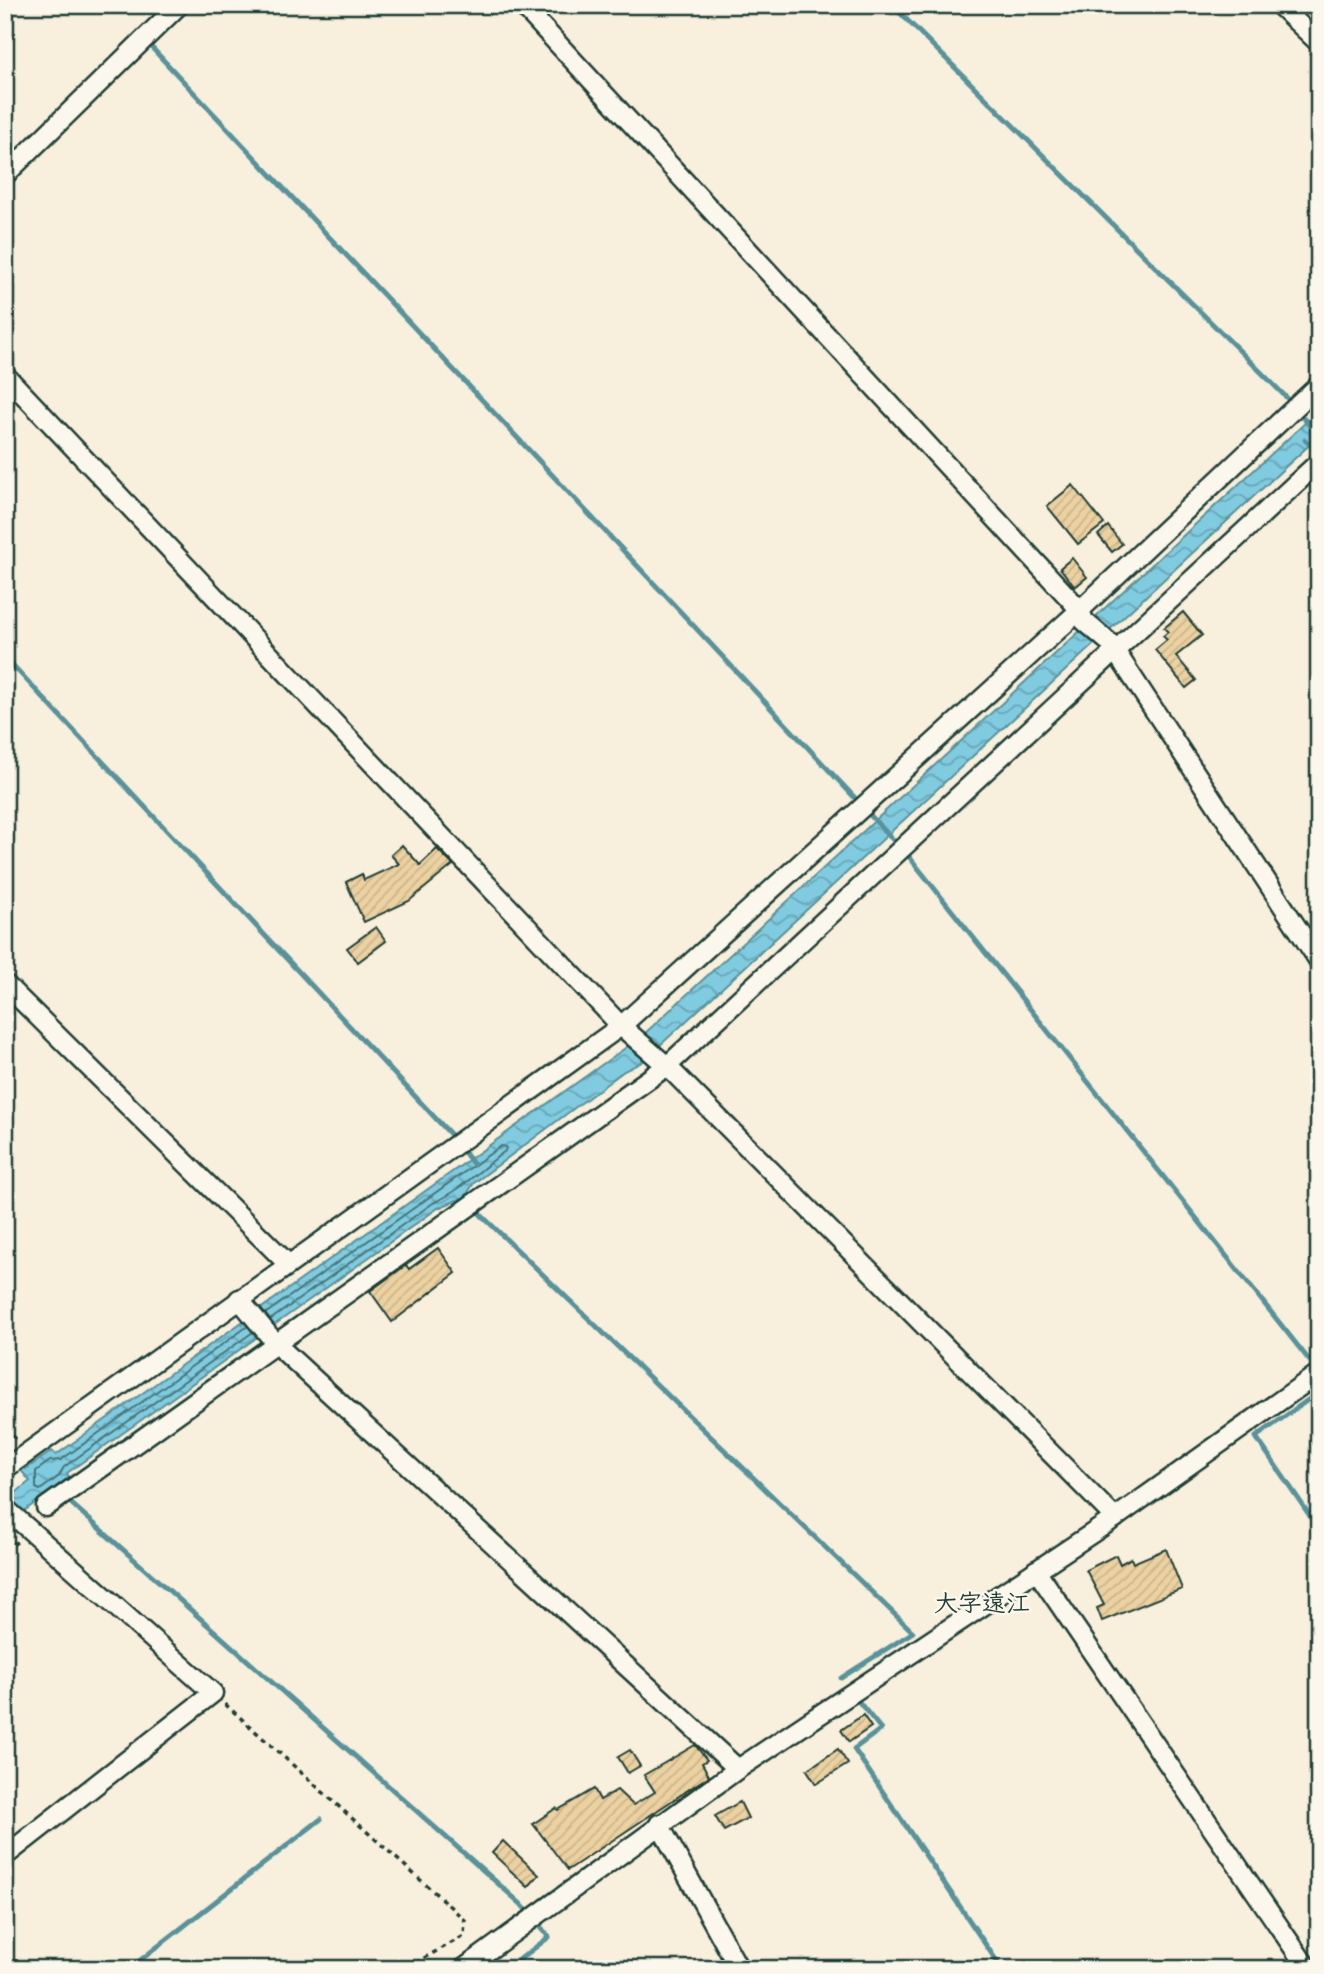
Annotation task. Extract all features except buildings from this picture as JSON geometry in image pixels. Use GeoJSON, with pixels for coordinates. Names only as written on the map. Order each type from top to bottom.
{"type":"FeatureCollection","features":[{"type":"Feature","properties":{"kind":"street"},"geometry":{"type":"LineString","coordinates":[[5,175],[179,5]]}},
{"type":"Feature","properties":{"kind":"street"},"geometry":{"type":"LineString","coordinates":[[522,5],[1113,647],[1319,961]]}},
{"type":"Feature","properties":{"kind":"street"},"geometry":{"type":"LineString","coordinates":[[1279,5],[1319,43]]}},
{"type":"Feature","properties":{"kind":"street"},"geometry":{"type":"LineString","coordinates":[[5,375],[628,1031],[663,1063],[1115,1518]]}},
{"type":"Feature","properties":{"kind":"street"},"geometry":{"type":"LineString","coordinates":[[15,1462],[243,1303],[288,1264],[628,1031],[1082,616],[1319,385]]}},
{"type":"Feature","properties":{"kind":"street"},"geometry":{"type":"LineString","coordinates":[[57,1499],[273,1340],[663,1063],[1113,647],[1319,462]]}},
{"type":"Feature","properties":{"kind":"street"},"geometry":{"type":"LineString","coordinates":[[5,984],[288,1264]]}},
{"type":"Feature","properties":{"kind":"street"},"geometry":{"type":"LineString","coordinates":[[243,1303],[273,1340],[738,1769]]}},
{"type":"Feature","properties":{"kind":"street"},"geometry":{"type":"LineString","coordinates":[[463,1969],[659,1824],[1115,1518],[1319,1373]]}},
{"type":"Feature","properties":{"kind":"street"},"geometry":{"type":"LineString","coordinates":[[5,1508],[213,1693],[5,1856]]}},
{"type":"Feature","properties":{"kind":"street"},"geometry":{"type":"LineString","coordinates":[[1036,1570],[1308,1969]]}},
{"type":"Feature","properties":{"kind":"street"},"geometry":{"type":"LineString","coordinates":[[659,1824],[739,1969]]}},
{"type":"Feature","properties":{"kind":"path"},"geometry":{"type":"LineString","coordinates":[[213,1693],[465,1920],[464,1936],[404,1969]]}},
{"type":"Feature","properties":{"kind":"water"},"geometry":{"type":"Polygon","coordinates":[[[1319,410],[1319,436],[642,1062],[624,1071],[474,1183],[465,1197],[438,1208],[67,1473],[69,1477],[59,1486],[69,1499],[65,1503],[54,1489],[5,1525],[5,1502],[30,1481],[8,1455],[10,1452],[26,1469],[52,1451],[56,1455],[642,1036],[1319,410]]]}},
{"type":"Feature","properties":{"kind":"waterway"},"geometry":{"type":"LineString","coordinates":[[892,5],[1289,400]]}},
{"type":"Feature","properties":{"kind":"waterway"},"geometry":{"type":"LineString","coordinates":[[153,49],[855,798]]}},
{"type":"Feature","properties":{"kind":"waterway"},"geometry":{"type":"LineString","coordinates":[[1299,413],[1311,427]]}},
{"type":"Feature","properties":{"kind":"waterway"},"geometry":{"type":"LineString","coordinates":[[1305,440],[1318,452]]}},
{"type":"Feature","properties":{"kind":"waterway"},"geometry":{"type":"LineString","coordinates":[[5,657],[453,1137]]}},
{"type":"Feature","properties":{"kind":"waterway"},"geometry":{"type":"LineString","coordinates":[[870,815],[896,843]]}},
{"type":"Feature","properties":{"kind":"waterway"},"geometry":{"type":"LineString","coordinates":[[907,854],[1309,1360]]}},
{"type":"Feature","properties":{"kind":"waterway"},"geometry":{"type":"LineString","coordinates":[[461,1148],[474,1165]]}},
{"type":"Feature","properties":{"kind":"waterway"},"geometry":{"type":"LineString","coordinates":[[476,1210],[913,1632],[841,1678]]}},
{"type":"Feature","properties":{"kind":"waterway"},"geometry":{"type":"LineString","coordinates":[[1319,1392],[1256,1437],[1319,1529]]}},
{"type":"Feature","properties":{"kind":"waterway"},"geometry":{"type":"LineString","coordinates":[[64,1497],[521,1904],[549,1937],[507,1969]]}},
{"type":"Feature","properties":{"kind":"waterway"},"geometry":{"type":"LineString","coordinates":[[859,1702],[881,1729],[854,1749],[1002,1969]]}},
{"type":"Feature","properties":{"kind":"waterway"},"geometry":{"type":"LineString","coordinates":[[129,1969],[321,1819]]}},
{"type":"Feature","properties":{"kind":"district","name":"大字遠江"},"geometry":{"type":"Point","coordinates":[982,1603]}}]}
